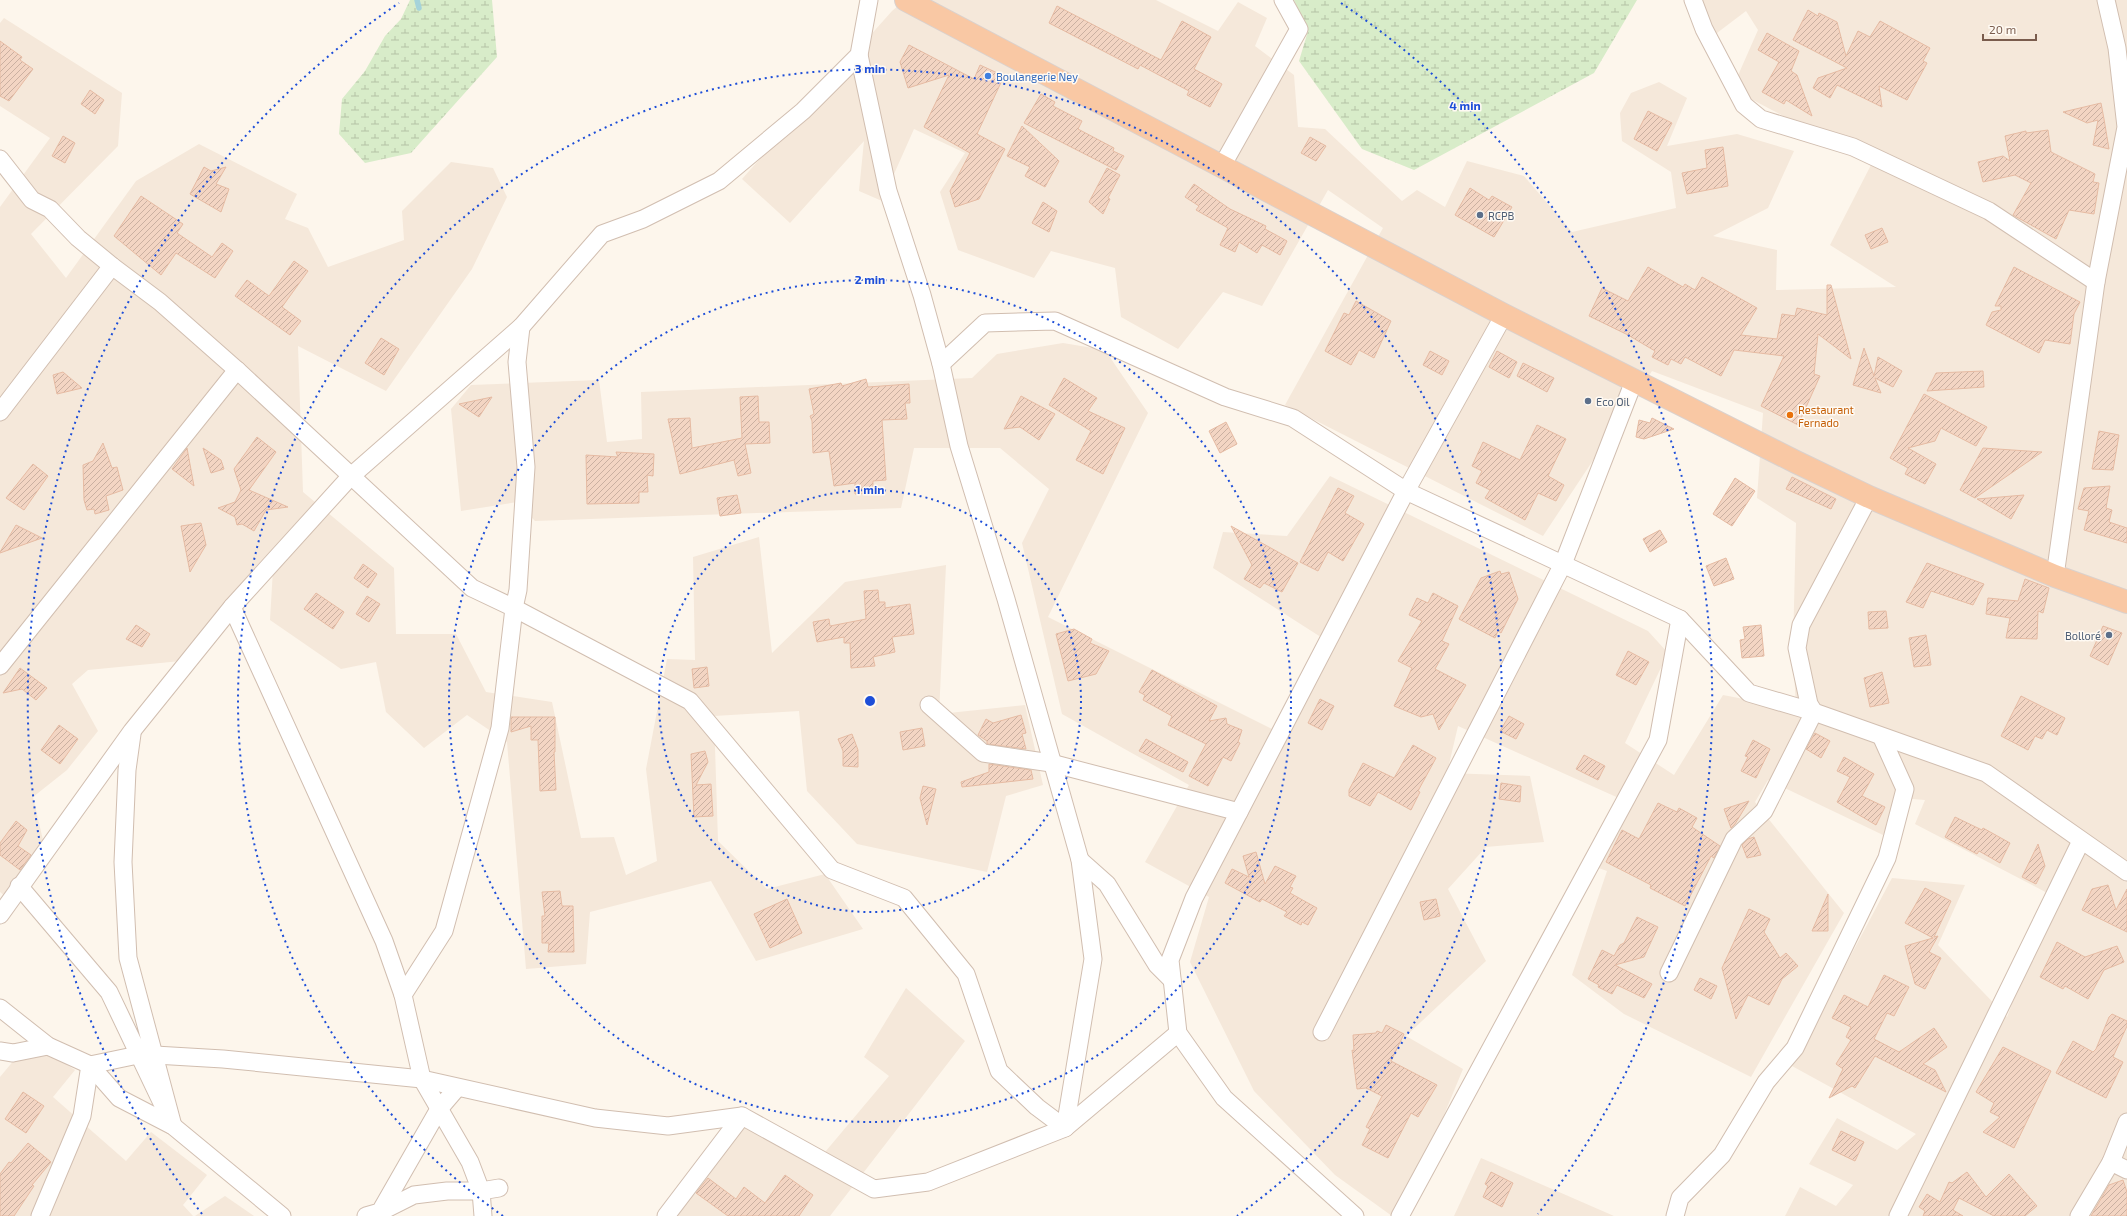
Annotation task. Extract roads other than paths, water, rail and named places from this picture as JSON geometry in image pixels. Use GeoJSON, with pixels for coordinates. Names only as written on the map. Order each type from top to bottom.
{"type":"FeatureCollection","features":[{"type":"Feature","properties":{"kind":"highway"},"geometry":{"type":"LineString","coordinates":[[906,0],[1504,315],[1869,497],[2055,576],[2127,602]]}},
{"type":"Feature","properties":{"kind":"street"},"geometry":{"type":"LineString","coordinates":[[869,0],[858,55],[888,191],[922,295],[941,364],[959,446],[1006,599],[1051,763],[1080,860],[1093,959],[1065,1128]]}},
{"type":"Feature","properties":{"kind":"street"},"geometry":{"type":"LineString","coordinates":[[1222,166],[1299,29],[1283,0]]}},
{"type":"Feature","properties":{"kind":"street"},"geometry":{"type":"LineString","coordinates":[[1693,0],[1704,29],[1744,105],[1761,119],[1853,146],[1989,211],[2096,282]]}},
{"type":"Feature","properties":{"kind":"street"},"geometry":{"type":"LineString","coordinates":[[2055,576],[2096,282],[2127,127],[2117,48],[2106,0]]}},
{"type":"Feature","properties":{"kind":"street"},"geometry":{"type":"LineString","coordinates":[[0,915],[19,886],[132,731],[232,607],[350,477],[522,327],[602,234],[643,219],[719,181],[803,111],[858,55]]}},
{"type":"Feature","properties":{"kind":"street"},"geometry":{"type":"LineString","coordinates":[[0,159],[32,200],[50,209],[78,238],[160,302],[299,426],[350,477],[472,588],[514,608],[690,701],[832,870],[904,898],[966,974],[998,1071],[1037,1107],[1065,1128]]}},
{"type":"Feature","properties":{"kind":"street"},"geometry":{"type":"LineString","coordinates":[[0,412],[112,266]]}},
{"type":"Feature","properties":{"kind":"street"},"geometry":{"type":"LineString","coordinates":[[1356,1216],[1224,1098],[1178,1033],[1170,960],[1194,898],[1406,491],[1504,315]]}},
{"type":"Feature","properties":{"kind":"street"},"geometry":{"type":"LineString","coordinates":[[941,364],[985,323],[1055,321],[1225,397],[1293,418],[1406,491],[1680,619],[1749,693],[1814,712],[1882,738],[1986,773],[2127,872]]}},
{"type":"Feature","properties":{"kind":"street"},"geometry":{"type":"LineString","coordinates":[[403,995],[444,931],[500,728],[514,608],[518,590],[526,467],[517,362],[522,327]]}},
{"type":"Feature","properties":{"kind":"street"},"geometry":{"type":"LineString","coordinates":[[0,666],[237,370]]}},
{"type":"Feature","properties":{"kind":"street"},"geometry":{"type":"LineString","coordinates":[[1322,1032],[1563,564],[1634,381]]}},
{"type":"Feature","properties":{"kind":"street"},"geometry":{"type":"LineString","coordinates":[[1814,712],[1809,704],[1797,648],[1800,625],[1869,497]]}},
{"type":"Feature","properties":{"kind":"street"},"geometry":{"type":"LineString","coordinates":[[232,607],[384,941],[403,995],[422,1079],[470,1162],[481,1191],[483,1216]]}},
{"type":"Feature","properties":{"kind":"street"},"geometry":{"type":"LineString","coordinates":[[1400,1216],[1658,740],[1680,619]]}},
{"type":"Feature","properties":{"kind":"street"},"geometry":{"type":"LineString","coordinates":[[928,705],[983,753],[1051,763],[1239,812]]}},
{"type":"Feature","properties":{"kind":"street"},"geometry":{"type":"LineString","coordinates":[[1669,973],[1734,839],[1764,811],[1814,712]]}},
{"type":"Feature","properties":{"kind":"street"},"geometry":{"type":"LineString","coordinates":[[132,731],[127,770],[123,862],[128,958],[173,1126]]}},
{"type":"Feature","properties":{"kind":"street"},"geometry":{"type":"LineString","coordinates":[[1675,1216],[1680,1198],[1722,1156],[1766,1082],[1794,1048],[1887,858],[1905,789],[1882,738]]}},
{"type":"Feature","properties":{"kind":"street"},"geometry":{"type":"LineString","coordinates":[[1898,1216],[2081,841]]}},
{"type":"Feature","properties":{"kind":"street"},"geometry":{"type":"LineString","coordinates":[[1080,860],[1107,884],[1156,965],[1172,980]]}},
{"type":"Feature","properties":{"kind":"street"},"geometry":{"type":"LineString","coordinates":[[19,886],[109,992],[173,1126]]}},
{"type":"Feature","properties":{"kind":"street"},"geometry":{"type":"LineString","coordinates":[[0,1008],[48,1046],[90,1065],[120,1098],[173,1126],[282,1216]]}},
{"type":"Feature","properties":{"kind":"street"},"geometry":{"type":"LineString","coordinates":[[90,1065],[138,1055],[155,1055],[422,1079],[456,1088],[595,1118],[668,1126],[742,1116],[874,1189],[928,1182],[1065,1128],[1178,1033]]}},
{"type":"Feature","properties":{"kind":"street"},"geometry":{"type":"LineString","coordinates":[[0,1051],[13,1053],[48,1046]]}},
{"type":"Feature","properties":{"kind":"street"},"geometry":{"type":"LineString","coordinates":[[40,1216],[82,1116],[90,1065]]}},
{"type":"Feature","properties":{"kind":"street"},"geometry":{"type":"LineString","coordinates":[[374,1215],[439,1109],[456,1088]]}},
{"type":"Feature","properties":{"kind":"street"},"geometry":{"type":"LineString","coordinates":[[666,1216],[742,1116]]}},
{"type":"Feature","properties":{"kind":"street"},"geometry":{"type":"LineString","coordinates":[[2080,1216],[2111,1162],[2127,1122]]}},
{"type":"Feature","properties":{"kind":"street"},"geometry":{"type":"LineString","coordinates":[[2111,1162],[2127,1170]]}},
{"type":"Feature","properties":{"kind":"street"},"geometry":{"type":"LineString","coordinates":[[374,1215],[414,1195],[447,1191],[481,1191],[499,1188]]}},
{"type":"Feature","properties":{"kind":"waterway"},"geometry":{"type":"LineString","coordinates":[[417,0],[419,8]]}},
{"type":"Feature","properties":{"kind":"place","name":"Boulangerie Ney"},"geometry":{"type":"Point","coordinates":[988,76]}},
{"type":"Feature","properties":{"kind":"place","name":"RCPB"},"geometry":{"type":"Point","coordinates":[1480,215]}},
{"type":"Feature","properties":{"kind":"place","name":"Eco Oil"},"geometry":{"type":"Point","coordinates":[1588,401]}},
{"type":"Feature","properties":{"kind":"place","name":"Restaurant Fernado"},"geometry":{"type":"Point","coordinates":[1790,415]}},
{"type":"Feature","properties":{"kind":"place","name":"Bolloré"},"geometry":{"type":"Point","coordinates":[2109,635]}}]}
